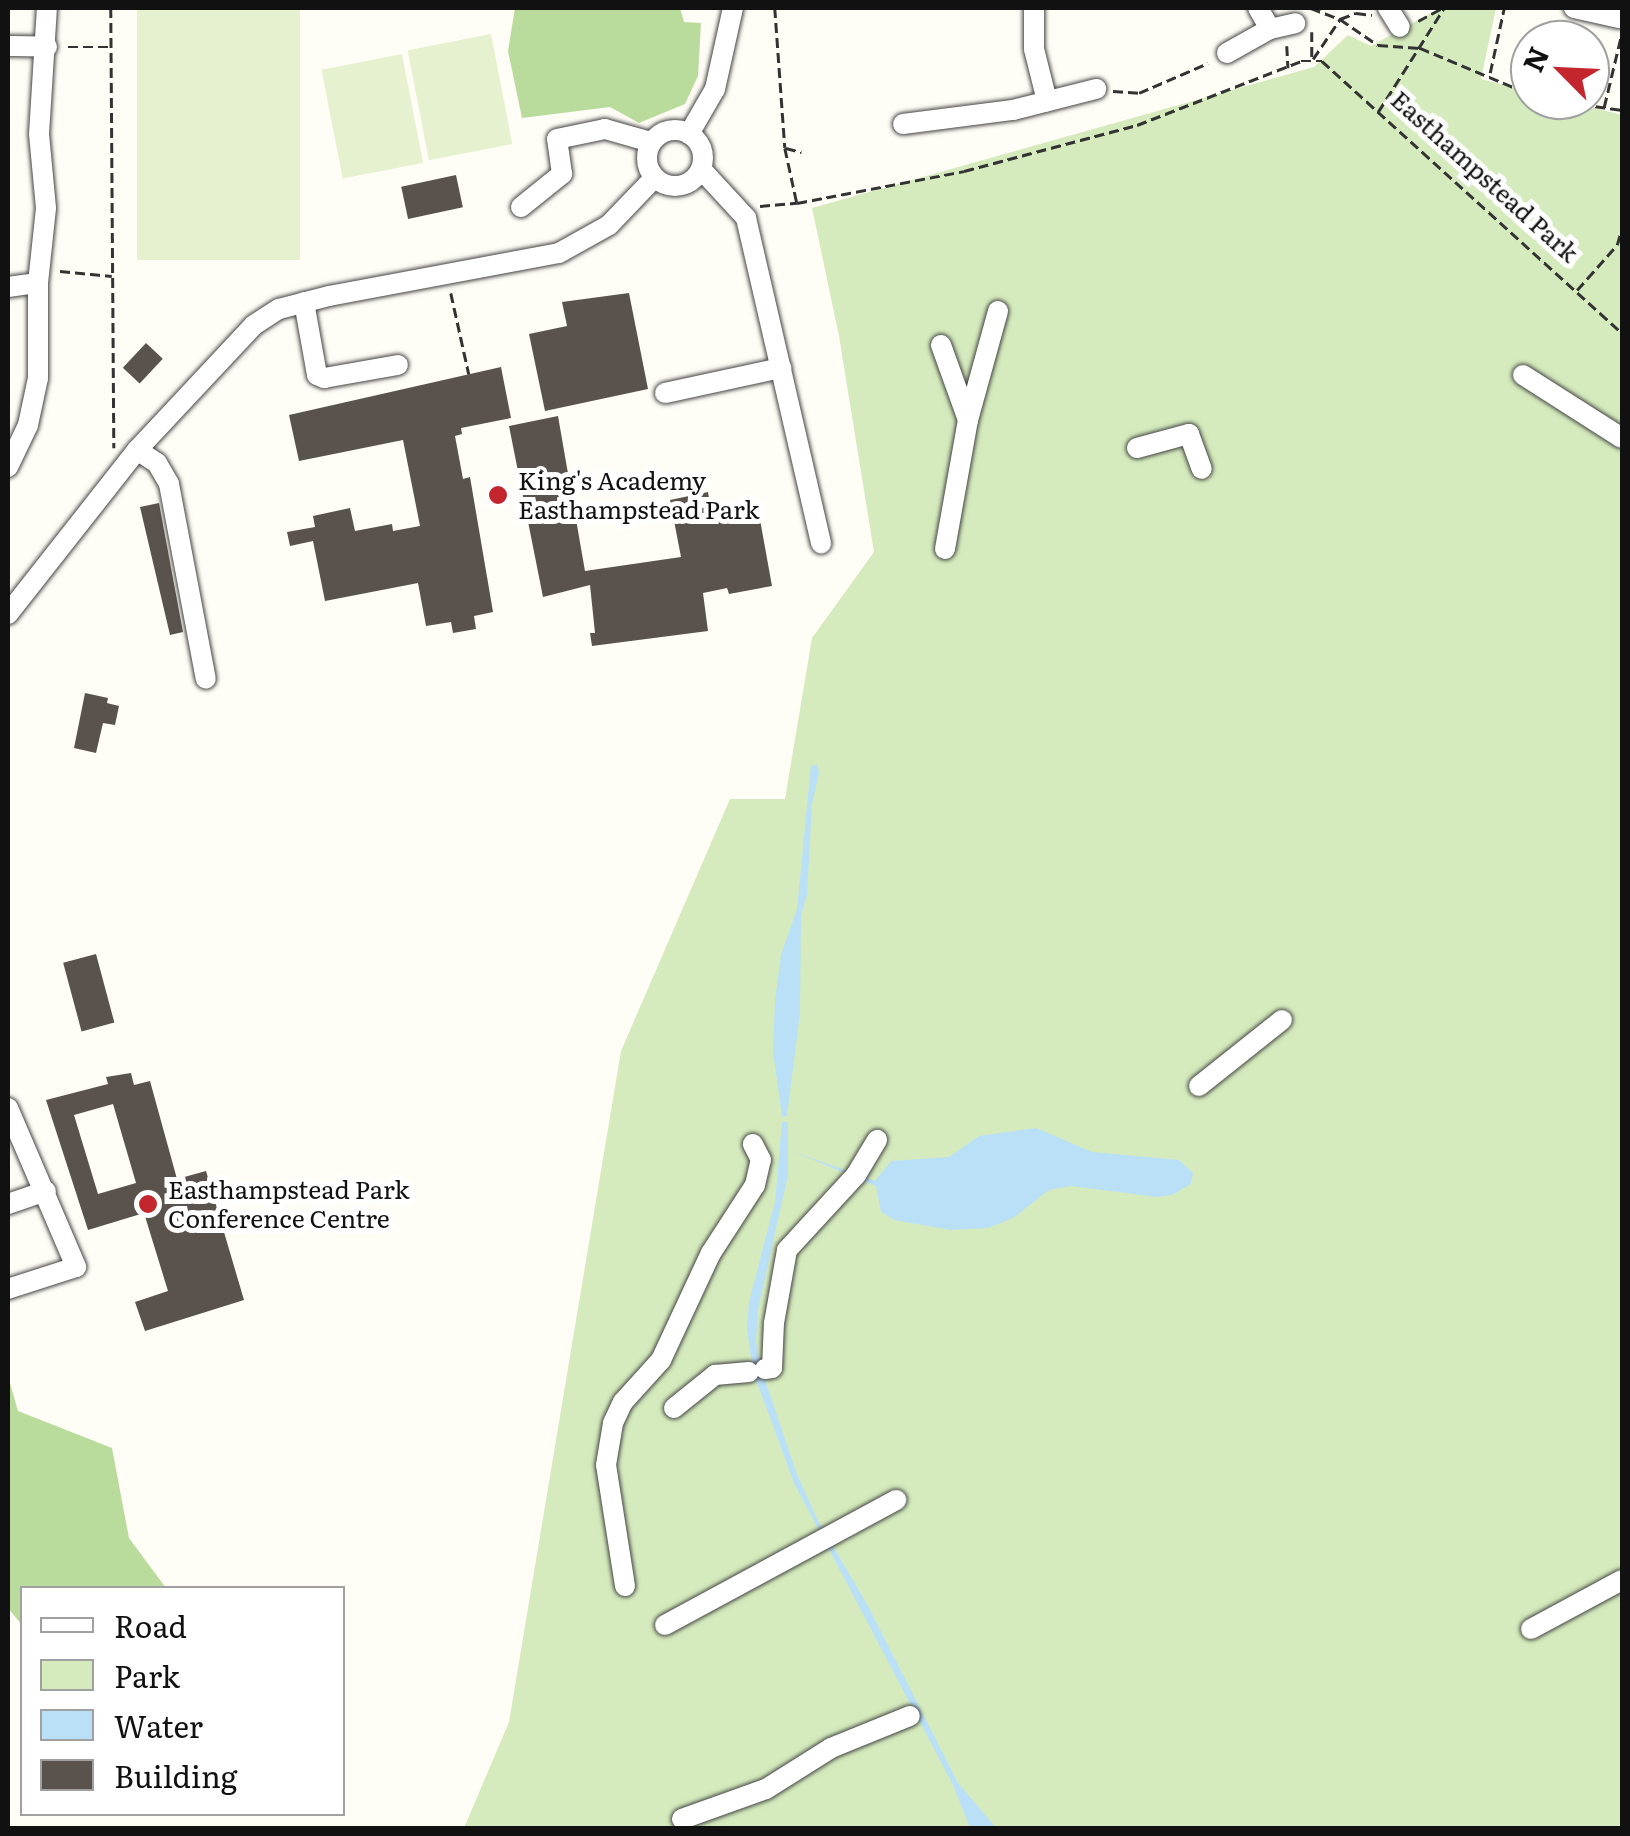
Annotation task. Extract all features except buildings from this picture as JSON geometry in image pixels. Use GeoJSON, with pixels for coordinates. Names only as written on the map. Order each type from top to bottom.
{"type":"FeatureCollection","features":[{"type":"Feature","properties":{"kind":"street"},"geometry":{"type":"LineString","coordinates":[[10,458],[28,425],[38,378],[39,276],[46,208],[39,134],[47,8]]}},
{"type":"Feature","properties":{"kind":"street"},"geometry":{"type":"LineString","coordinates":[[689,134],[715,89],[733,8]]}},
{"type":"Feature","properties":{"kind":"street"},"geometry":{"type":"LineString","coordinates":[[1034,8],[1034,49],[1047,101]]}},
{"type":"Feature","properties":{"kind":"street"},"geometry":{"type":"LineString","coordinates":[[1258,8],[1291,26]]}},
{"type":"Feature","properties":{"kind":"street"},"geometry":{"type":"LineString","coordinates":[[1574,8],[1612,18]]}},
{"type":"Feature","properties":{"kind":"street"},"geometry":{"type":"LineString","coordinates":[[1385,10],[1400,27]]}},
{"type":"Feature","properties":{"kind":"street"},"geometry":{"type":"LineString","coordinates":[[1227,53],[1291,26]]}},
{"type":"Feature","properties":{"kind":"street"},"geometry":{"type":"LineString","coordinates":[[8,46],[46,47]]}},
{"type":"Feature","properties":{"kind":"street"},"geometry":{"type":"LineString","coordinates":[[903,124],[1012,110],[1096,89]]}},
{"type":"Feature","properties":{"kind":"street"},"geometry":{"type":"LineString","coordinates":[[520,207],[562,174],[557,139],[605,129],[651,142]]}},
{"type":"Feature","properties":{"kind":"street"},"geometry":{"type":"LineString","coordinates":[[668,131],[689,134],[702,151],[701,170],[695,179],[677,187],[654,178],[646,161],[651,142],[668,131]]}},
{"type":"Feature","properties":{"kind":"street"},"geometry":{"type":"LineString","coordinates":[[701,170],[740,206],[753,241],[821,543]]}},
{"type":"Feature","properties":{"kind":"street"},"geometry":{"type":"LineString","coordinates":[[8,614],[131,458],[254,325],[279,309],[304,302],[559,253],[609,224],[654,178]]}},
{"type":"Feature","properties":{"kind":"street"},"geometry":{"type":"LineString","coordinates":[[8,287],[39,276]]}},
{"type":"Feature","properties":{"kind":"street"},"geometry":{"type":"LineString","coordinates":[[304,302],[317,375],[324,378],[398,365]]}},
{"type":"Feature","properties":{"kind":"street"},"geometry":{"type":"LineString","coordinates":[[945,549],[968,420],[998,311]]}},
{"type":"Feature","properties":{"kind":"street"},"geometry":{"type":"LineString","coordinates":[[941,345],[968,420]]}},
{"type":"Feature","properties":{"kind":"street"},"geometry":{"type":"LineString","coordinates":[[665,394],[781,368]]}},
{"type":"Feature","properties":{"kind":"street"},"geometry":{"type":"LineString","coordinates":[[1522,375],[1622,438]]}},
{"type":"Feature","properties":{"kind":"street"},"geometry":{"type":"LineString","coordinates":[[1137,448],[1187,424],[1202,469]]}},
{"type":"Feature","properties":{"kind":"street"},"geometry":{"type":"LineString","coordinates":[[131,458],[157,463],[169,484],[206,678]]}},
{"type":"Feature","properties":{"kind":"street"},"geometry":{"type":"LineString","coordinates":[[1199,1086],[1282,1020]]}},
{"type":"Feature","properties":{"kind":"street"},"geometry":{"type":"LineString","coordinates":[[8,1108],[76,1267],[8,1289]]}},
{"type":"Feature","properties":{"kind":"street"},"geometry":{"type":"LineString","coordinates":[[674,1408],[715,1375],[772,1368],[774,1323],[788,1250],[856,1175],[877,1140]]}},
{"type":"Feature","properties":{"kind":"street"},"geometry":{"type":"LineString","coordinates":[[625,1586],[606,1464],[614,1422],[623,1402],[661,1360],[711,1253],[755,1185],[761,1160],[753,1144]]}},
{"type":"Feature","properties":{"kind":"street"},"geometry":{"type":"LineString","coordinates":[[8,1204],[46,1191]]}},
{"type":"Feature","properties":{"kind":"street"},"geometry":{"type":"LineString","coordinates":[[664,1625],[896,1500]]}},
{"type":"Feature","properties":{"kind":"street"},"geometry":{"type":"LineString","coordinates":[[1531,1629],[1622,1580]]}},
{"type":"Feature","properties":{"kind":"street"},"geometry":{"type":"LineString","coordinates":[[682,1819],[766,1789],[831,1748],[910,1716]]}},
{"type":"Feature","properties":{"kind":"path"},"geometry":{"type":"LineString","coordinates":[[111,8],[111,421],[114,452],[131,458]]}},
{"type":"Feature","properties":{"kind":"path"},"geometry":{"type":"LineString","coordinates":[[775,8],[785,148],[798,203]]}},
{"type":"Feature","properties":{"kind":"path"},"geometry":{"type":"LineString","coordinates":[[1312,8],[1340,19],[1378,44]]}},
{"type":"Feature","properties":{"kind":"path"},"geometry":{"type":"LineString","coordinates":[[1378,114],[1444,8]]}},
{"type":"Feature","properties":{"kind":"path"},"geometry":{"type":"LineString","coordinates":[[1489,74],[1504,8]]}},
{"type":"Feature","properties":{"kind":"path"},"geometry":{"type":"LineString","coordinates":[[740,206],[798,203],[964,171],[1098,135],[1312,61],[1340,19],[1385,10]]}},
{"type":"Feature","properties":{"kind":"path"},"geometry":{"type":"LineString","coordinates":[[1291,26],[1312,61]]}},
{"type":"Feature","properties":{"kind":"path"},"geometry":{"type":"LineString","coordinates":[[1288,69],[1291,26]]}},
{"type":"Feature","properties":{"kind":"path"},"geometry":{"type":"LineString","coordinates":[[46,47],[111,47]]}},
{"type":"Feature","properties":{"kind":"path"},"geometry":{"type":"LineString","coordinates":[[1420,48],[1510,84]]}},
{"type":"Feature","properties":{"kind":"path"},"geometry":{"type":"LineString","coordinates":[[1096,89],[1139,93],[1227,53]]}},
{"type":"Feature","properties":{"kind":"path","name":"Easthampstead Park"},"geometry":{"type":"LineString","coordinates":[[1312,61],[1322,61],[1622,333]]}},
{"type":"Feature","properties":{"kind":"path"},"geometry":{"type":"LineString","coordinates":[[785,148],[801,152]]}},
{"type":"Feature","properties":{"kind":"path"},"geometry":{"type":"LineString","coordinates":[[1576,291],[1617,245],[1622,228]]}},
{"type":"Feature","properties":{"kind":"path"},"geometry":{"type":"LineString","coordinates":[[39,276],[113,276]]}},
{"type":"Feature","properties":{"kind":"path"},"geometry":{"type":"LineString","coordinates":[[448,276],[468,374]]}},
{"type":"Feature","properties":{"kind":"green space"},"geometry":{"type":"Polygon","coordinates":[[[137,8],[300,8],[300,260],[137,260],[137,8]]]}},
{"type":"Feature","properties":{"kind":"green space"},"geometry":{"type":"Polygon","coordinates":[[[515,8],[680,8],[684,22],[701,23],[698,76],[685,104],[639,123],[610,107],[522,118],[508,51],[515,8]]]}},
{"type":"Feature","properties":{"kind":"green space"},"geometry":{"type":"Polygon","coordinates":[[[1440,8],[1496,8],[1481,79],[1510,87],[1510,120],[1610,120],[1610,112],[1622,115],[1622,1828],[464,1828],[509,1722],[621,1051],[730,799],[785,799],[812,638],[874,552],[839,336],[812,208],[1314,67],[1348,35],[1371,46],[1440,8]]]}},
{"type":"Feature","properties":{"kind":"green space"},"geometry":{"type":"Polygon","coordinates":[[[491,34],[512,144],[429,160],[408,50],[491,34]]]}},
{"type":"Feature","properties":{"kind":"green space"},"geometry":{"type":"Polygon","coordinates":[[[402,54],[423,163],[343,179],[322,70],[402,54]]]}},
{"type":"Feature","properties":{"kind":"green space"},"geometry":{"type":"Polygon","coordinates":[[[8,1376],[18,1411],[112,1448],[129,1538],[165,1586],[20,1586],[20,1623],[8,1608],[8,1376]]]}},
{"type":"Feature","properties":{"kind":"water"},"geometry":{"type":"Polygon","coordinates":[[[811,765],[817,765],[819,773],[812,804],[807,895],[801,915],[800,1013],[787,1116],[782,1117],[773,1051],[775,1000],[781,955],[797,909],[811,765]]]}},
{"type":"Feature","properties":{"kind":"water"},"geometry":{"type":"Polygon","coordinates":[[[782,1122],[788,1122],[788,1175],[758,1309],[756,1342],[760,1365],[796,1472],[817,1519],[868,1606],[958,1783],[996,1828],[970,1828],[953,1785],[794,1483],[753,1372],[747,1329],[749,1302],[775,1202],[782,1122]]]}},
{"type":"Feature","properties":{"kind":"water"},"geometry":{"type":"Polygon","coordinates":[[[1036,1128],[1092,1152],[1179,1160],[1193,1173],[1191,1184],[1172,1195],[1157,1197],[1071,1186],[1049,1190],[1013,1218],[988,1228],[951,1230],[894,1220],[881,1212],[876,1186],[792,1151],[875,1181],[891,1161],[949,1157],[979,1136],[1036,1128]]]}},
{"type":"Feature","properties":{"kind":"place","name":"King's Academy Easthampstead Park"},"geometry":{"type":"Point","coordinates":[498,495]}},
{"type":"Feature","properties":{"kind":"place","name":"Easthampstead Park Conference Centre"},"geometry":{"type":"Point","coordinates":[148,1204]}}]}
